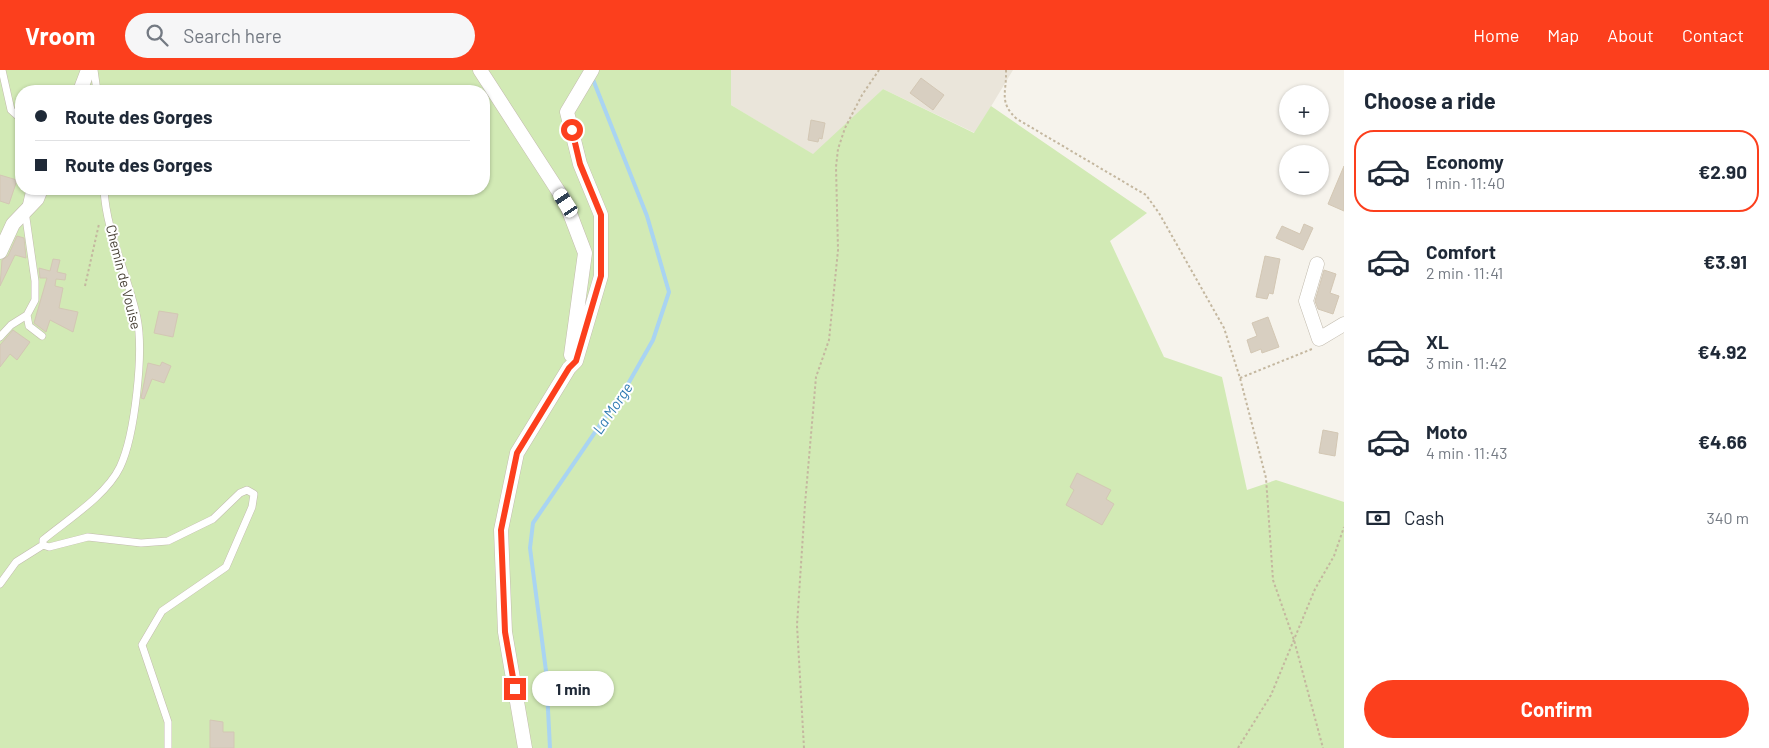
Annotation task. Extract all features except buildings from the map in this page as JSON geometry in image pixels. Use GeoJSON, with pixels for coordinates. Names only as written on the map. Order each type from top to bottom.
{"type":"FeatureCollection","features":[{"type":"Feature","properties":{"kind":"street"},"geometry":{"type":"LineString","coordinates":[[82,85],[88,70]]}},
{"type":"Feature","properties":{"kind":"street"},"geometry":{"type":"LineString","coordinates":[[480,70],[490,85]]}},
{"type":"Feature","properties":{"kind":"street"},"geometry":{"type":"LineString","coordinates":[[526,748],[505,632],[501,530],[517,453],[569,368],[576,361],[601,276],[601,215],[580,164],[567,112],[592,70]]}},
{"type":"Feature","properties":{"kind":"street"},"geometry":{"type":"LineString","coordinates":[[490,85],[566,203],[586,253],[569,368]]}},
{"type":"Feature","properties":{"kind":"street"},"geometry":{"type":"LineString","coordinates":[[0,252],[14,224],[39,195]]}},
{"type":"Feature","properties":{"kind":"street"},"geometry":{"type":"LineString","coordinates":[[1317,264],[1306,301],[1319,339],[1344,324]]}},
{"type":"Feature","properties":{"kind":"lane"},"geometry":{"type":"LineString","coordinates":[[2,70],[10,110],[15,114]]}},
{"type":"Feature","properties":{"kind":"lane"},"geometry":{"type":"LineString","coordinates":[[94,70],[96,85]]}},
{"type":"Feature","properties":{"kind":"lane"},"geometry":{"type":"LineString","coordinates":[[0,337],[11,325],[27,315],[35,300],[35,281],[25,211],[29,195]]}},
{"type":"Feature","properties":{"kind":"lane","name":"Chemin de Vouise"},"geometry":{"type":"LineString","coordinates":[[43,545],[43,540],[96,497],[120,468],[132,421],[138,379],[140,342],[137,318],[105,195]]}},
{"type":"Feature","properties":{"kind":"lane"},"geometry":{"type":"LineString","coordinates":[[27,315],[29,326],[42,336]]}},
{"type":"Feature","properties":{"kind":"lane"},"geometry":{"type":"LineString","coordinates":[[0,584],[16,562],[43,545],[49,548],[88,538],[141,543],[168,542],[213,519],[240,493],[246,490],[254,494],[252,507],[226,567],[162,611],[142,645],[166,714],[170,744],[168,748]]}},
{"type":"Feature","properties":{"kind":"path"},"geometry":{"type":"LineString","coordinates":[[804,748],[798,616],[816,378],[829,340],[838,250],[836,167],[838,149],[845,128],[862,95],[880,70]]}},
{"type":"Feature","properties":{"kind":"path"},"geometry":{"type":"LineString","coordinates":[[1006,70],[1004,104],[1017,120],[1146,196],[1160,213],[1224,328],[1240,378],[1266,478],[1273,580],[1294,640],[1323,748]]}},
{"type":"Feature","properties":{"kind":"path"},"geometry":{"type":"LineString","coordinates":[[84,286],[105,200]]}},
{"type":"Feature","properties":{"kind":"path"},"geometry":{"type":"LineString","coordinates":[[1240,378],[1318,346]]}},
{"type":"Feature","properties":{"kind":"path"},"geometry":{"type":"LineString","coordinates":[[1238,748],[1271,695],[1314,589],[1334,556],[1344,527]]}},
{"type":"Feature","properties":{"kind":"shaded area"},"geometry":{"type":"Polygon","coordinates":[[[731,70],[1013,70],[975,133],[883,89],[814,155],[731,105],[731,70]]]}},
{"type":"Feature","properties":{"kind":"green space"},"geometry":{"type":"Polygon","coordinates":[[[0,70],[731,70],[731,105],[813,154],[883,89],[974,133],[991,106],[1147,213],[1110,241],[1164,357],[1222,377],[1247,490],[1276,480],[1344,502],[1344,748],[0,748],[0,70]]]}},
{"type":"Feature","properties":{"kind":"waterway","name":"La Morge"},"geometry":{"type":"LineString","coordinates":[[550,748],[546,671],[530,548],[533,523],[628,384],[653,340],[669,292],[647,216],[592,77]]}},
{"type":"Feature","properties":{"kind":"route"},"geometry":{"type":"LineString","coordinates":[[515,689],[505,632],[501,530],[517,453],[569,368],[576,361],[601,276],[601,215],[580,164],[572,130]]}}]}
